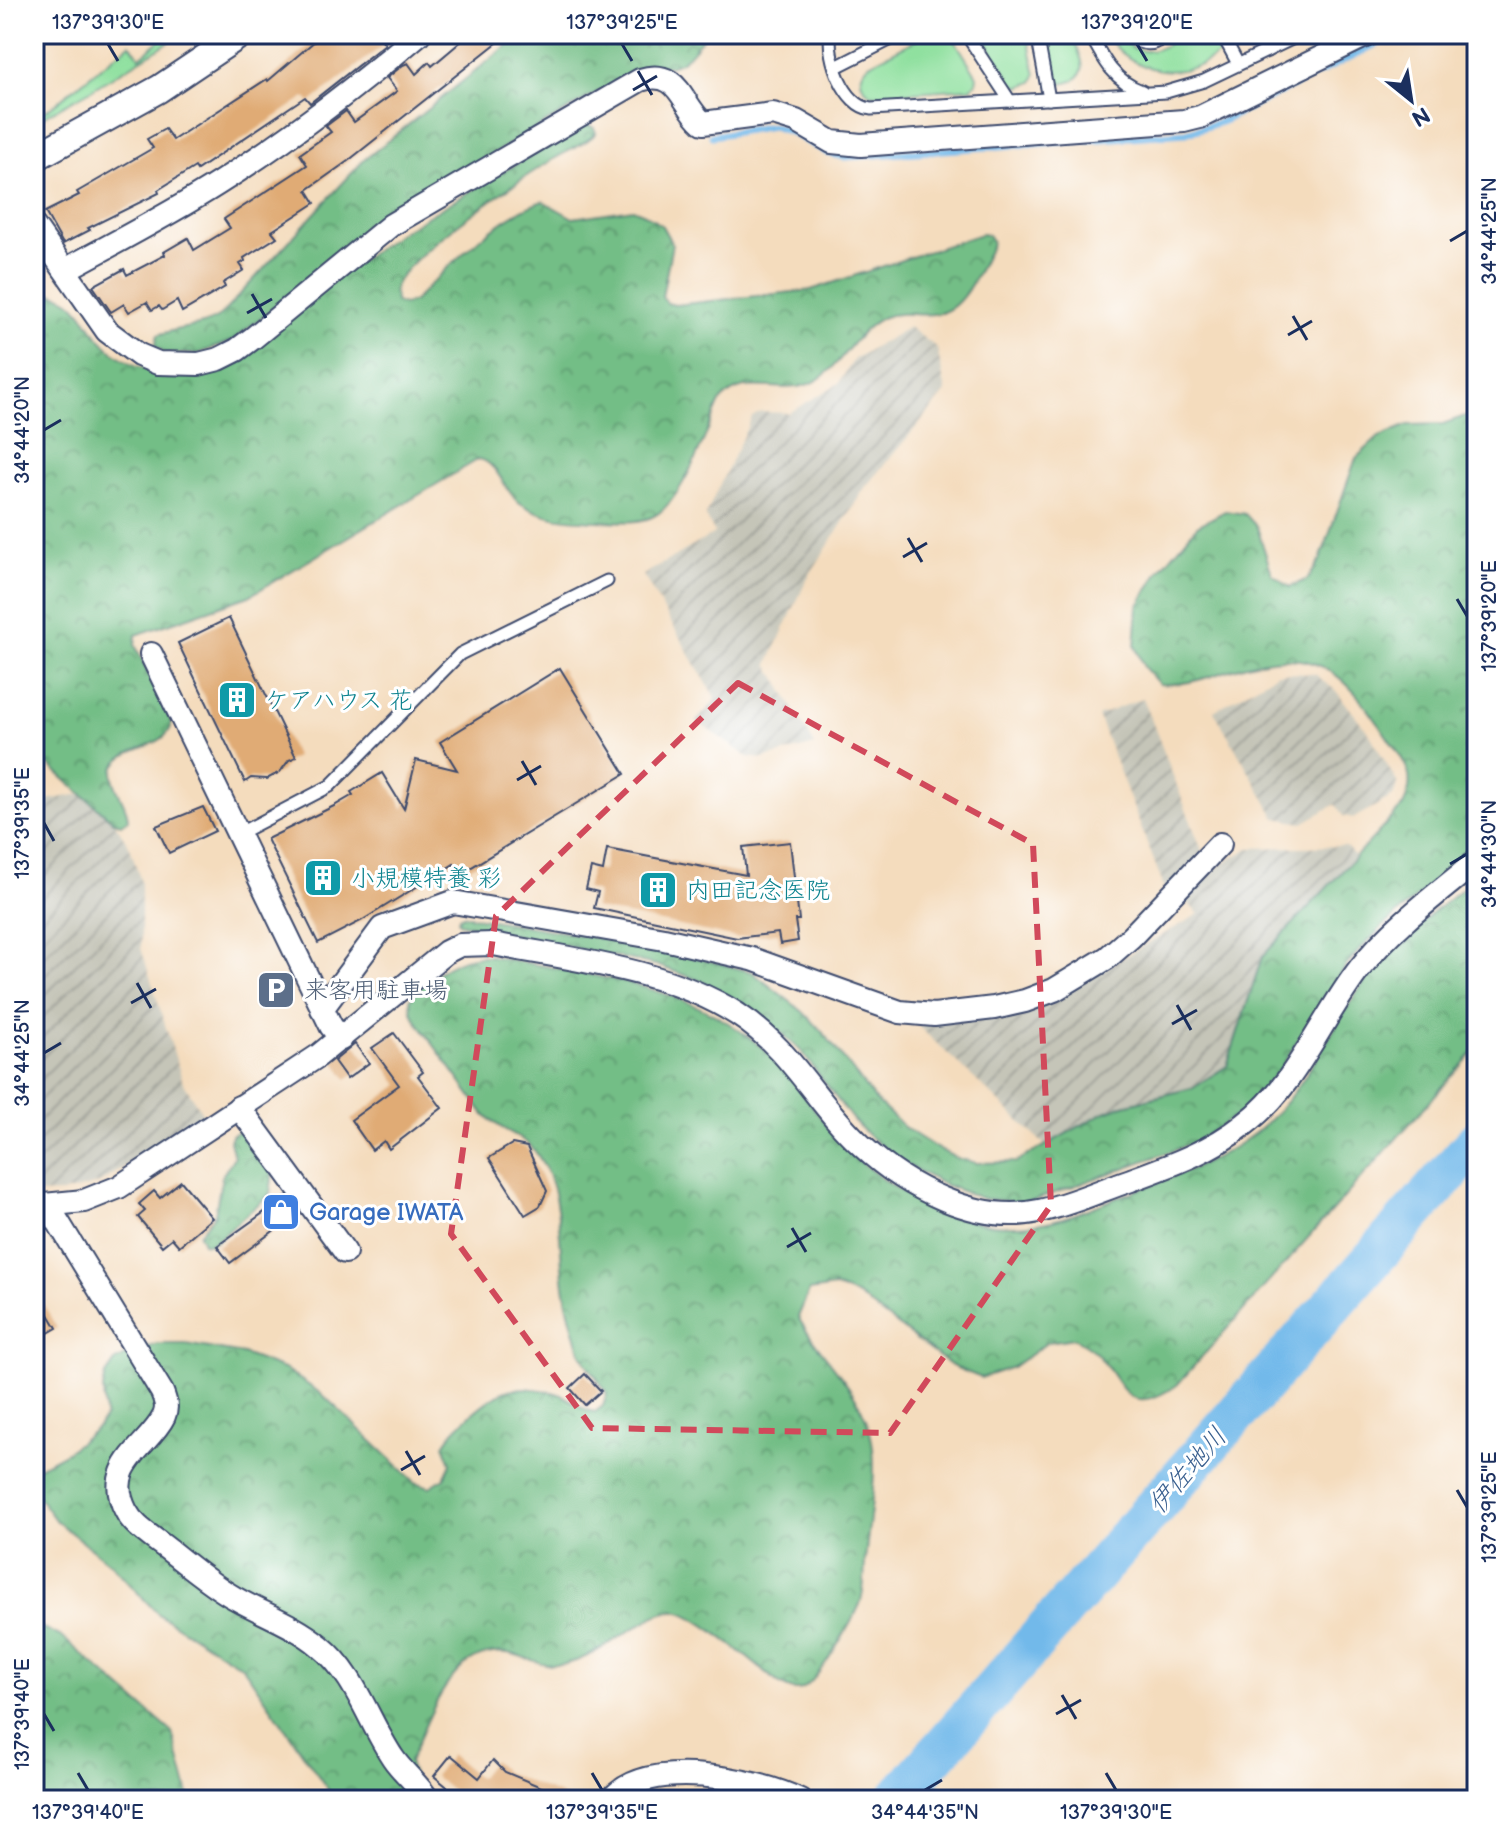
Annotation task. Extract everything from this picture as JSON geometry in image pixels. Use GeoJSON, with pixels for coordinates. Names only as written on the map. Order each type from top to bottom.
{"type":"FeatureCollection","features":[{"type":"Feature","properties":{"kind":"street"},"geometry":{"type":"LineString","coordinates":[[34,158],[146,97],[241,34]]}},
{"type":"Feature","properties":{"kind":"street"},"geometry":{"type":"LineString","coordinates":[[65,270],[177,208],[271,149],[323,112],[419,34]]}},
{"type":"Feature","properties":{"kind":"street"},"geometry":{"type":"LineString","coordinates":[[34,226],[107,331],[122,345],[158,363],[199,364],[237,350],[401,219],[650,77],[670,81],[703,123],[773,114],[796,121],[832,142],[861,145],[1184,121],[1216,111],[1369,34]]}},
{"type":"Feature","properties":{"kind":"street"},"geometry":{"type":"LineString","coordinates":[[151,654],[322,1009],[341,1039]]}},
{"type":"Feature","properties":{"kind":"street"},"geometry":{"type":"LineString","coordinates":[[322,1009],[382,928],[453,902],[664,939],[752,959],[900,1012],[934,1015],[994,1008],[1054,990],[1107,958],[1220,844]]}},
{"type":"Feature","properties":{"kind":"street"},"geometry":{"type":"LineString","coordinates":[[428,1800],[395,1762],[354,1687],[340,1665],[322,1647],[301,1632],[211,1583],[134,1523],[125,1510],[120,1494],[126,1462],[164,1415],[166,1403],[162,1392],[39,1212],[84,1201],[119,1187],[341,1039],[433,962],[460,945],[493,944],[653,977],[717,1002],[756,1027],[790,1059],[844,1128],[898,1175],[940,1197],[981,1211],[1009,1214],[1038,1212],[1198,1154],[1226,1140],[1250,1121],[1272,1100],[1290,1075],[1361,966],[1392,934],[1477,861]]}},
{"type":"Feature","properties":{"kind":"street"},"geometry":{"type":"LineString","coordinates":[[239,1107],[345,1252]]}},
{"type":"Feature","properties":{"kind":"street"},"geometry":{"type":"LineString","coordinates":[[611,1800],[633,1782],[674,1776],[731,1779],[759,1785],[800,1800]]}},
{"type":"Feature","properties":{"kind":"lane"},"geometry":{"type":"LineString","coordinates":[[831,34],[829,46],[836,67],[852,101],[864,108],[1147,93],[1186,88],[1302,34]]}},
{"type":"Feature","properties":{"kind":"lane"},"geometry":{"type":"LineString","coordinates":[[836,67],[901,34]]}},
{"type":"Feature","properties":{"kind":"lane"},"geometry":{"type":"LineString","coordinates":[[966,34],[1010,101]]}},
{"type":"Feature","properties":{"kind":"lane"},"geometry":{"type":"LineString","coordinates":[[1037,34],[1049,99]]}},
{"type":"Feature","properties":{"kind":"lane"},"geometry":{"type":"LineString","coordinates":[[1090,34],[1114,73],[1123,82],[1147,93]]}},
{"type":"Feature","properties":{"kind":"lane"},"geometry":{"type":"LineString","coordinates":[[1128,34],[1144,44],[1161,41],[1169,34]]}},
{"type":"Feature","properties":{"kind":"lane"},"geometry":{"type":"LineString","coordinates":[[1222,34],[1238,64]]}},
{"type":"Feature","properties":{"kind":"lane"},"geometry":{"type":"LineString","coordinates":[[1258,34],[1267,51]]}},
{"type":"Feature","properties":{"kind":"lane"},"geometry":{"type":"LineString","coordinates":[[238,834],[330,786],[460,654],[607,581]]}},
{"type":"Feature","properties":{"kind":"highlighted area"},"geometry":{"type":"Polygon","coordinates":[[[738,683],[1033,844],[1051,1205],[890,1433],[592,1428],[451,1234],[496,916],[738,683]]]}},
{"type":"Feature","properties":{"kind":"shaded area"},"geometry":{"type":"Polygon","coordinates":[[[909,327],[937,348],[946,392],[866,486],[807,579],[768,664],[815,745],[762,759],[748,757],[696,721],[716,699],[643,575],[715,533],[705,516],[752,417],[761,412],[789,413],[839,383],[854,359],[909,327]]]}},
{"type":"Feature","properties":{"kind":"shaded area"},"geometry":{"type":"Polygon","coordinates":[[[1278,673],[1315,674],[1336,691],[1369,733],[1398,784],[1393,796],[1354,818],[1343,816],[1336,804],[1303,823],[1276,818],[1214,711],[1278,673]]]}},
{"type":"Feature","properties":{"kind":"shaded area"},"geometry":{"type":"Polygon","coordinates":[[[1143,698],[1203,853],[1166,892],[1098,716],[1143,698]]]}},
{"type":"Feature","properties":{"kind":"shaded area"},"geometry":{"type":"Polygon","coordinates":[[[82,794],[114,822],[130,847],[141,882],[141,948],[183,1082],[204,1116],[98,1184],[64,1193],[34,1194],[34,802],[82,794]]]}},
{"type":"Feature","properties":{"kind":"shaded area"},"geometry":{"type":"Polygon","coordinates":[[[1345,846],[1355,856],[1262,956],[1227,1067],[1192,1088],[1114,1108],[1046,1146],[916,1024],[1050,1000],[1199,914],[1182,897],[1221,865],[1249,848],[1345,846]]]}},
{"type":"Feature","properties":{"kind":"green space"},"geometry":{"type":"Polygon","coordinates":[[[168,34],[182,34],[34,122],[34,115],[47,110],[130,44],[140,57],[168,34]]]}},
{"type":"Feature","properties":{"kind":"green space"},"geometry":{"type":"Polygon","coordinates":[[[522,34],[706,34],[680,62],[636,70],[385,217],[232,341],[197,354],[165,353],[155,346],[158,335],[220,316],[364,160],[522,34]]]}},
{"type":"Feature","properties":{"kind":"green space"},"geometry":{"type":"Polygon","coordinates":[[[927,34],[951,34],[977,76],[971,88],[872,95],[864,88],[861,77],[869,64],[927,34]]]}},
{"type":"Feature","properties":{"kind":"green space"},"geometry":{"type":"Polygon","coordinates":[[[981,34],[994,34],[995,39],[1027,34],[1036,75],[1033,82],[1020,87],[1013,84],[981,34]]]}},
{"type":"Feature","properties":{"kind":"green space"},"geometry":{"type":"Polygon","coordinates":[[[1045,34],[1070,34],[1082,65],[1082,72],[1072,81],[1061,84],[1055,79],[1045,34]]]}},
{"type":"Feature","properties":{"kind":"green space"},"geometry":{"type":"Polygon","coordinates":[[[1106,34],[1119,34],[1132,47],[1148,51],[1164,46],[1177,34],[1214,34],[1222,51],[1192,68],[1160,70],[1129,58],[1116,48],[1106,34]]]}},
{"type":"Feature","properties":{"kind":"green space"},"geometry":{"type":"Polygon","coordinates":[[[588,125],[596,133],[592,137],[492,200],[418,259],[394,290],[395,302],[404,305],[414,301],[491,230],[525,208],[543,201],[573,218],[633,209],[662,226],[672,244],[662,297],[667,303],[675,305],[811,290],[981,234],[988,235],[992,241],[991,247],[966,293],[947,310],[884,317],[863,332],[828,372],[806,385],[750,387],[729,393],[720,402],[683,483],[663,510],[652,517],[632,521],[587,521],[557,518],[538,512],[514,498],[492,466],[479,459],[249,596],[136,635],[135,645],[171,727],[160,740],[127,754],[115,766],[113,779],[128,820],[121,824],[114,822],[34,752],[34,289],[70,301],[108,347],[131,363],[158,372],[200,375],[398,234],[579,127],[588,125]]]}},
{"type":"Feature","properties":{"kind":"green space"},"geometry":{"type":"Polygon","coordinates":[[[1468,415],[1477,418],[1477,846],[1384,925],[1352,958],[1280,1069],[1242,1112],[1194,1143],[1035,1200],[984,1199],[945,1185],[905,1164],[853,1120],[800,1050],[782,1033],[744,1004],[701,981],[656,965],[458,921],[463,915],[662,949],[752,972],[802,1011],[822,1031],[876,1101],[905,1128],[956,1158],[977,1163],[1016,1162],[1105,1112],[1192,1088],[1227,1066],[1262,957],[1403,806],[1408,795],[1409,777],[1403,760],[1370,712],[1355,693],[1323,667],[1283,659],[1259,662],[1187,683],[1159,684],[1144,667],[1135,646],[1138,607],[1159,571],[1197,526],[1225,511],[1245,514],[1257,527],[1272,574],[1290,587],[1308,579],[1320,560],[1356,458],[1379,437],[1408,425],[1443,424],[1468,415]]]}},
{"type":"Feature","properties":{"kind":"green space"},"geometry":{"type":"Polygon","coordinates":[[[1477,877],[1477,1048],[1177,1385],[1159,1395],[1135,1398],[1120,1385],[1095,1352],[1074,1338],[1048,1342],[1013,1367],[981,1378],[952,1366],[858,1296],[834,1287],[809,1291],[798,1317],[860,1406],[872,1441],[874,1470],[862,1599],[825,1664],[802,1689],[793,1690],[780,1684],[713,1631],[675,1611],[652,1618],[592,1654],[566,1664],[544,1664],[507,1653],[487,1654],[470,1661],[456,1674],[425,1727],[409,1762],[420,1800],[335,1800],[243,1667],[158,1614],[111,1564],[56,1521],[34,1491],[34,1474],[39,1467],[67,1452],[99,1426],[105,1416],[103,1389],[106,1375],[115,1362],[158,1344],[186,1344],[243,1354],[286,1370],[323,1395],[415,1482],[430,1487],[444,1478],[451,1463],[444,1445],[448,1438],[480,1407],[506,1391],[524,1388],[550,1392],[595,1412],[603,1406],[607,1394],[581,1354],[568,1309],[556,1201],[546,1169],[532,1147],[484,1114],[415,1019],[411,1009],[410,999],[418,990],[456,962],[491,956],[583,973],[645,988],[704,1009],[770,1054],[844,1146],[894,1186],[963,1219],[1012,1226],[1037,1224],[1074,1214],[1182,1173],[1227,1152],[1255,1133],[1289,1099],[1355,995],[1381,962],[1420,924],[1477,877]]]}},
{"type":"Feature","properties":{"kind":"green space"},"geometry":{"type":"Polygon","coordinates":[[[238,1131],[244,1131],[273,1170],[270,1194],[217,1240],[203,1243],[199,1234],[215,1214],[222,1176],[234,1157],[230,1141],[238,1131]]]}},
{"type":"Feature","properties":{"kind":"green space"},"geometry":{"type":"Polygon","coordinates":[[[34,1624],[62,1637],[172,1732],[193,1800],[34,1800],[34,1624]]]}},
{"type":"Feature","properties":{"kind":"building"},"geometry":{"type":"Polygon","coordinates":[[[323,34],[377,34],[385,44],[310,103],[305,97],[197,170],[195,167],[158,190],[159,193],[88,228],[90,230],[63,244],[45,212],[79,195],[77,192],[153,148],[147,139],[165,129],[173,140],[268,81],[323,34]]]}},
{"type":"Feature","properties":{"kind":"building"},"geometry":{"type":"Polygon","coordinates":[[[470,34],[508,34],[307,190],[315,203],[272,231],[277,237],[244,258],[245,261],[240,264],[244,270],[223,283],[225,287],[182,312],[177,301],[162,310],[159,306],[152,310],[147,302],[129,312],[124,304],[111,312],[93,286],[124,269],[127,275],[165,255],[164,252],[188,238],[194,250],[230,228],[224,219],[307,165],[300,154],[331,132],[326,126],[346,111],[354,122],[397,91],[387,78],[403,65],[408,63],[416,74],[429,62],[432,66],[470,34]]]}},
{"type":"Feature","properties":{"kind":"building","name":"ケアハウス 花"},"geometry":{"type":"Polygon","coordinates":[[[229,618],[296,757],[267,779],[251,778],[245,782],[178,643],[229,618]]]}},
{"type":"Feature","properties":{"kind":"building"},"geometry":{"type":"Polygon","coordinates":[[[560,668],[625,774],[460,874],[454,864],[361,921],[318,943],[267,839],[334,806],[382,773],[404,809],[416,760],[457,770],[440,742],[560,668]]]}},
{"type":"Feature","properties":{"kind":"building"},"geometry":{"type":"Polygon","coordinates":[[[203,807],[215,831],[169,853],[156,826],[203,807]]]}},
{"type":"Feature","properties":{"kind":"building"},"geometry":{"type":"Polygon","coordinates":[[[790,842],[799,920],[795,920],[798,941],[780,944],[778,933],[737,938],[594,908],[598,892],[586,889],[591,868],[603,871],[607,849],[746,875],[743,847],[790,842]]]}},
{"type":"Feature","properties":{"kind":"building"},"geometry":{"type":"Polygon","coordinates":[[[394,1033],[423,1072],[418,1076],[442,1108],[389,1149],[384,1141],[372,1150],[351,1120],[399,1085],[372,1048],[394,1033]]]}},
{"type":"Feature","properties":{"kind":"building"},"geometry":{"type":"Polygon","coordinates":[[[355,1044],[369,1063],[347,1079],[334,1061],[355,1044]]]}},
{"type":"Feature","properties":{"kind":"building"},"geometry":{"type":"Polygon","coordinates":[[[512,1144],[527,1147],[547,1191],[540,1206],[525,1215],[489,1158],[512,1144]]]}},
{"type":"Feature","properties":{"kind":"building"},"geometry":{"type":"Polygon","coordinates":[[[181,1181],[212,1218],[179,1246],[172,1238],[162,1246],[138,1217],[145,1211],[139,1204],[154,1191],[160,1198],[181,1181]]]}},
{"type":"Feature","properties":{"kind":"building"},"geometry":{"type":"Polygon","coordinates":[[[287,1196],[299,1212],[230,1263],[217,1246],[287,1196]]]}},
{"type":"Feature","properties":{"kind":"building"},"geometry":{"type":"Polygon","coordinates":[[[34,1289],[57,1328],[34,1341],[34,1289]]]}},
{"type":"Feature","properties":{"kind":"building"},"geometry":{"type":"Polygon","coordinates":[[[585,1374],[601,1391],[585,1405],[570,1388],[585,1374]]]}},
{"type":"Feature","properties":{"kind":"building"},"geometry":{"type":"Polygon","coordinates":[[[451,1755],[479,1778],[493,1760],[505,1772],[572,1800],[463,1800],[434,1776],[451,1755]]]}},
{"type":"Feature","properties":{"kind":"waterway"},"geometry":{"type":"LineString","coordinates":[[712,136],[772,126],[790,132],[828,153],[845,157],[1186,133],[1221,122],[1396,34]]}},
{"type":"Feature","properties":{"kind":"waterway","name":"伊佐地川"},"geometry":{"type":"LineString","coordinates":[[896,1800],[1477,1141]]}},
{"type":"Feature","properties":{"kind":"place","name":"ケアハウス 花"},"geometry":{"type":"Point","coordinates":[237,700]}},
{"type":"Feature","properties":{"kind":"place","name":"小規模特養 彩"},"geometry":{"type":"Point","coordinates":[323,878]}},
{"type":"Feature","properties":{"kind":"place","name":"内田記念医院"},"geometry":{"type":"Point","coordinates":[658,890]}},
{"type":"Feature","properties":{"kind":"place","name":"来客用駐車場"},"geometry":{"type":"Point","coordinates":[276,990]}},
{"type":"Feature","properties":{"kind":"place","name":"Garage IWATA"},"geometry":{"type":"Point","coordinates":[281,1212]}}]}
